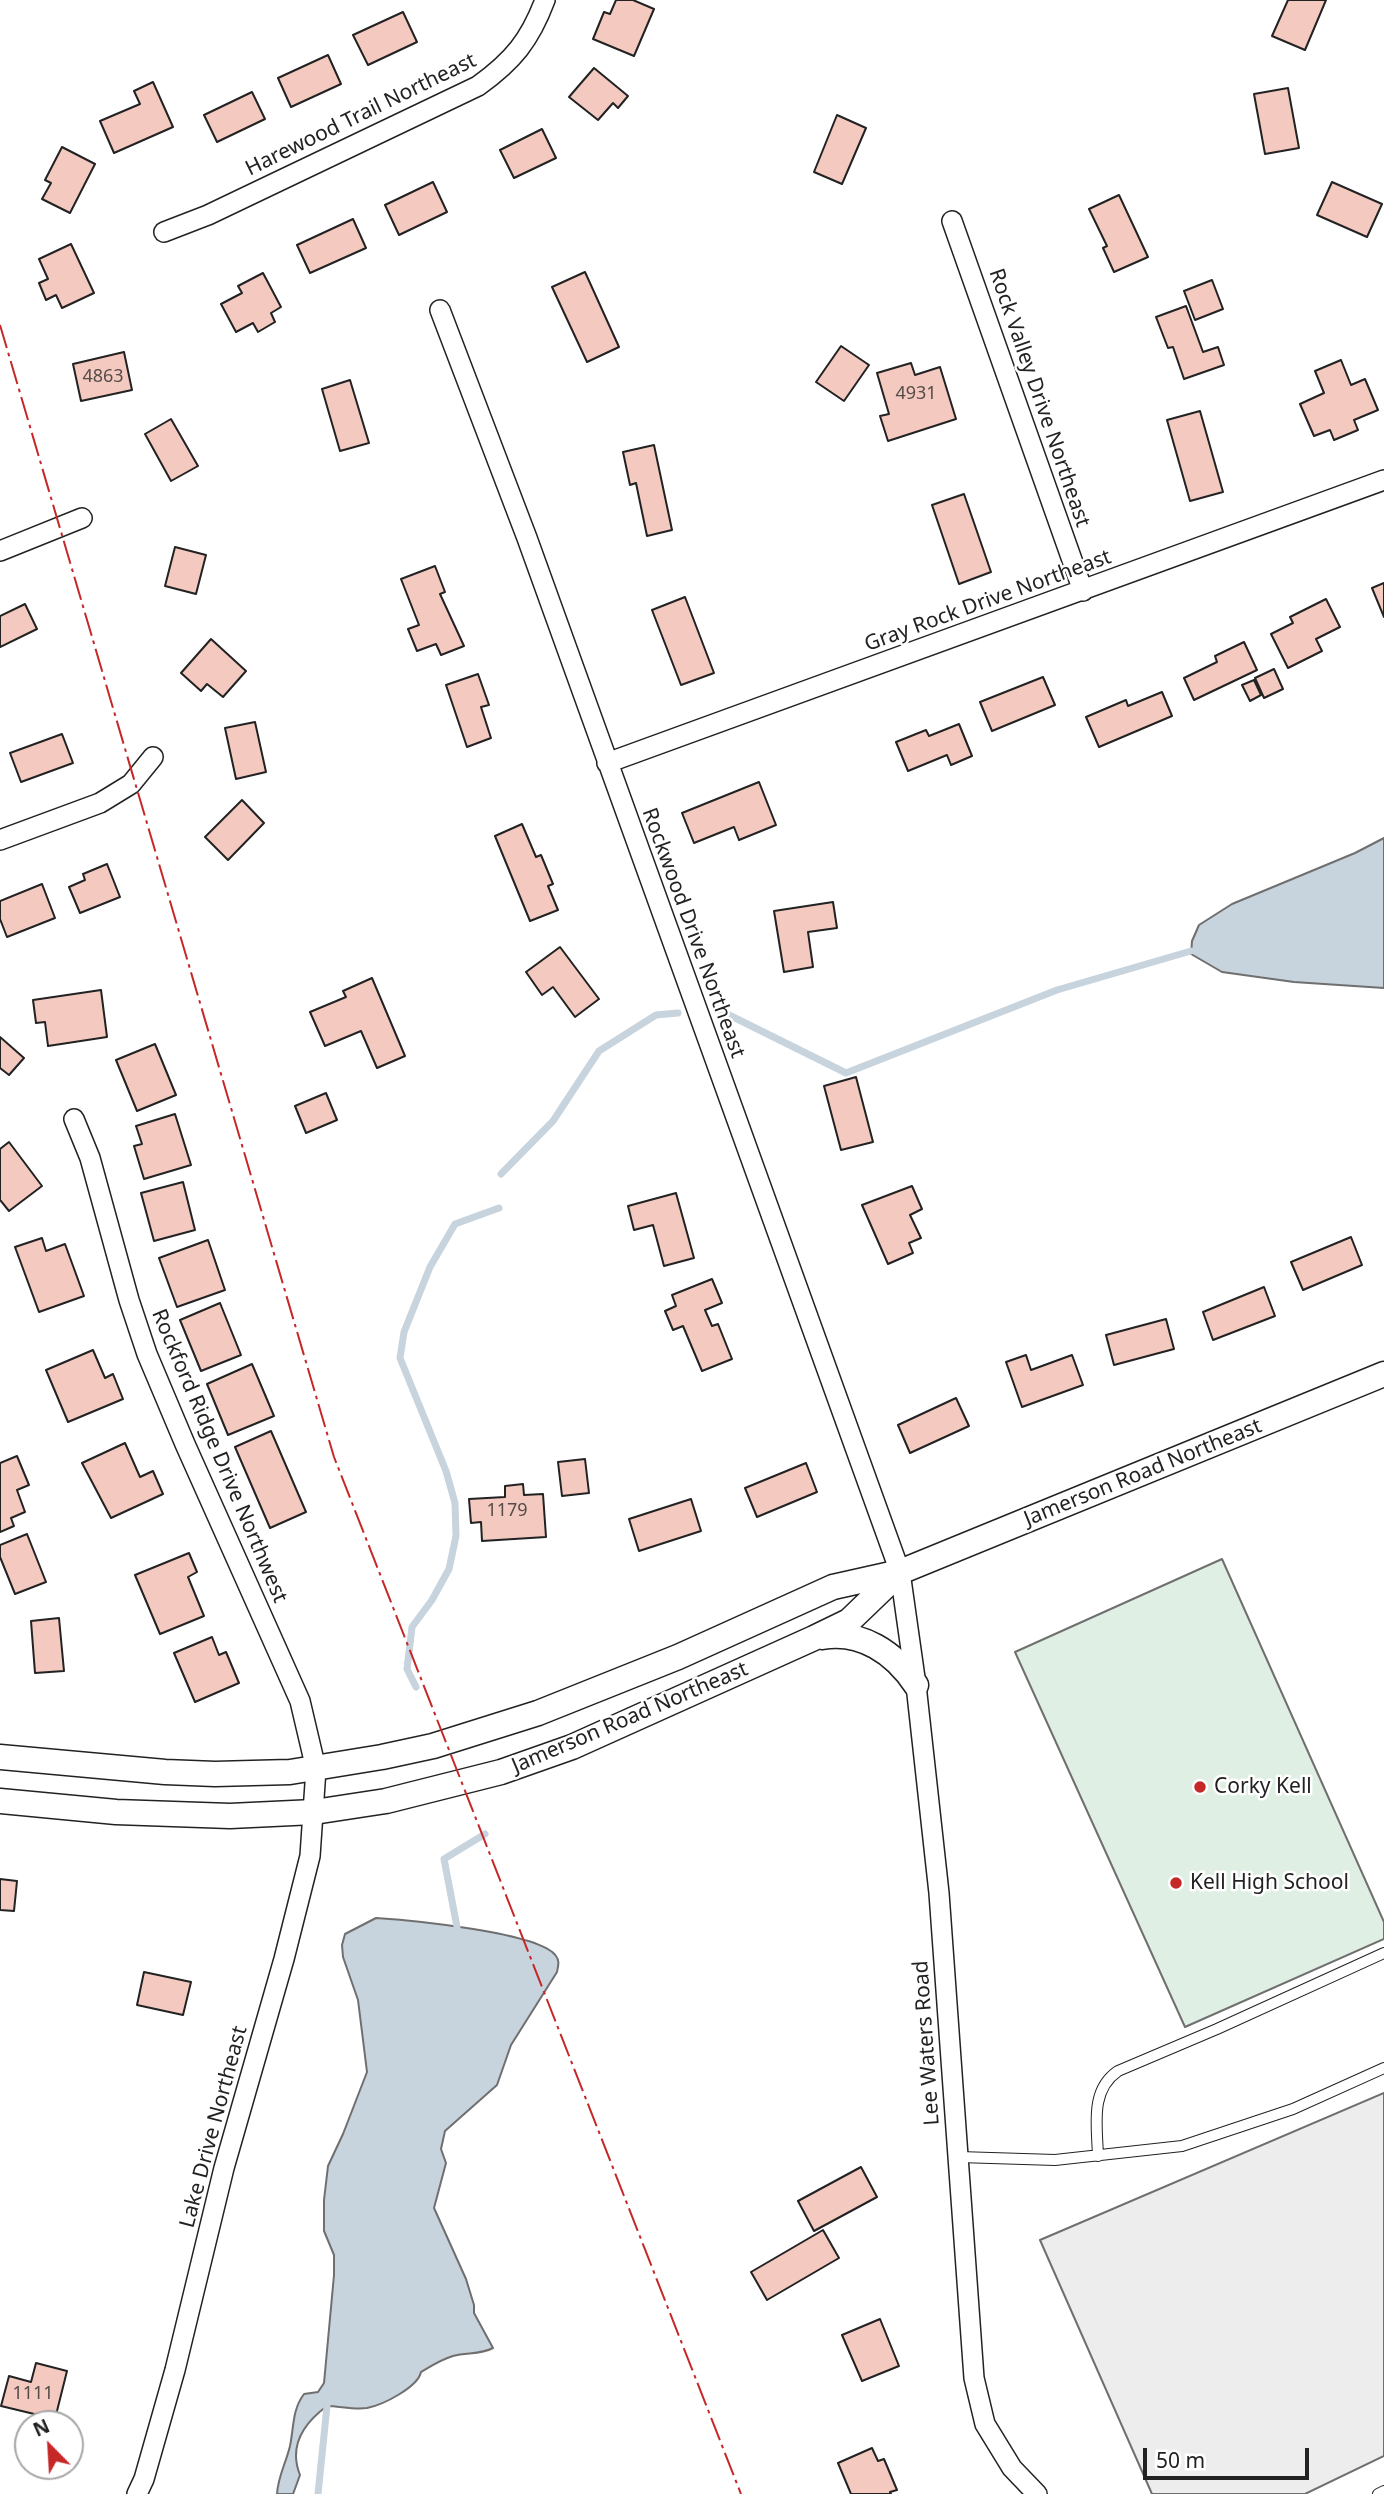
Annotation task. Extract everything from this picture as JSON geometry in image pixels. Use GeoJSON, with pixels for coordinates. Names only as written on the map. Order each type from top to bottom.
{"type":"FeatureCollection","features":[{"type":"Feature","properties":{"kind":"street","name":"Harewood Trail Northeast"},"geometry":{"type":"LineString","coordinates":[[164,232],[208,215],[478,86],[504,68],[520,48],[534,26],[545,0]]}},
{"type":"Feature","properties":{"kind":"street","name":"Rock Valley Drive Northeast"},"geometry":{"type":"LineString","coordinates":[[952,221],[1083,591]]}},
{"type":"Feature","properties":{"kind":"street","name":"Rockwood Drive Northeast"},"geometry":{"type":"LineString","coordinates":[[440,310],[527,538],[901,1572]]}},
{"type":"Feature","properties":{"kind":"street","name":"Gray Rock Drive Northeast"},"geometry":{"type":"LineString","coordinates":[[607,763],[1384,481]]}},
{"type":"Feature","properties":{"kind":"street"},"geometry":{"type":"LineString","coordinates":[[0,551],[82,518]]}},
{"type":"Feature","properties":{"kind":"street"},"geometry":{"type":"LineString","coordinates":[[0,840],[100,803],[131,784],[153,757]]}},
{"type":"Feature","properties":{"kind":"street","name":"Rockford Ridge Drive Northwest"},"geometry":{"type":"LineString","coordinates":[[74,1119],[90,1158],[129,1300],[147,1354],[300,1701],[316,1769]]}},
{"type":"Feature","properties":{"kind":"street","name":"Jamerson Road Northeast"},"geometry":{"type":"LineString","coordinates":[[0,1757],[178,1773],[254,1774],[316,1769],[433,1746],[566,1703],[678,1657],[833,1587],[901,1572],[1384,1374]]}},
{"type":"Feature","properties":{"kind":"street","name":"Jamerson Road Northeast"},"geometry":{"type":"LineString","coordinates":[[0,1801],[169,1815],[230,1816],[314,1812],[420,1794],[501,1773],[583,1742],[814,1638],[849,1621],[901,1572]]}},
{"type":"Feature","properties":{"kind":"street","name":"Lee Waters Road"},"geometry":{"type":"LineString","coordinates":[[901,1572],[939,1893],[974,2378],[985,2424],[1012,2468],[1037,2494]]}},
{"type":"Feature","properties":{"kind":"street"},"geometry":{"type":"LineString","coordinates":[[814,1638],[846,1636],[869,1643],[901,1665],[916,1685]]}},
{"type":"Feature","properties":{"kind":"street","name":"Lake Drive Northeast"},"geometry":{"type":"LineString","coordinates":[[137,2494],[144,2479],[175,2370],[224,2168],[284,1959],[310,1856],[316,1769]]}},
{"type":"Feature","properties":{"kind":"lane"},"geometry":{"type":"LineString","coordinates":[[1098,2156],[1096,2114],[1105,2079],[1384,1952]]}},
{"type":"Feature","properties":{"kind":"lane"},"geometry":{"type":"LineString","coordinates":[[959,2157],[1055,2160],[1182,2146],[1293,2109],[1384,2068]]}},
{"type":"Feature","properties":{"kind":"lane"},"geometry":{"type":"LineString","coordinates":[[1378,2494],[1384,2491]]}},
{"type":"Feature","properties":{"kind":"green space","name":"Corky Kell"},"geometry":{"type":"Polygon","coordinates":[[[1222,1559],[1384,1922],[1384,1939],[1185,2027],[1015,1652],[1222,1559]]]}},
{"type":"Feature","properties":{"kind":"shaded area"},"geometry":{"type":"Polygon","coordinates":[[[1384,838],[1384,988],[1294,982],[1222,972],[1191,954],[1192,941],[1199,925],[1232,904],[1355,853],[1384,838]]]}},
{"type":"Feature","properties":{"kind":"shaded area"},"geometry":{"type":"Polygon","coordinates":[[[376,1918],[500,1934],[545,1948],[558,1960],[557,1972],[511,2045],[497,2085],[445,2131],[441,2149],[446,2163],[434,2208],[466,2279],[474,2313],[493,2348],[441,2361],[421,2372],[414,2384],[407,2389],[374,2406],[357,2409],[327,2406],[311,2420],[300,2436],[296,2454],[300,2475],[293,2494],[277,2494],[297,2406],[304,2394],[318,2392],[324,2383],[334,2275],[334,2255],[324,2231],[328,2166],[367,2072],[358,2000],[343,1957],[342,1945],[345,1934],[376,1918]]]}},
{"type":"Feature","properties":{"kind":"shaded area"},"geometry":{"type":"Polygon","coordinates":[[[1384,2093],[1384,2456],[1305,2494],[1152,2494],[1040,2240],[1384,2093]]]}},
{"type":"Feature","properties":{"kind":"building"},"geometry":{"type":"Polygon","coordinates":[[[616,0],[633,0],[654,9],[634,56],[593,39],[604,12],[610,14],[616,0]]]}},
{"type":"Feature","properties":{"kind":"building"},"geometry":{"type":"Polygon","coordinates":[[[1288,0],[1326,0],[1305,50],[1272,36],[1288,0]]]}},
{"type":"Feature","properties":{"kind":"building"},"geometry":{"type":"Polygon","coordinates":[[[403,12],[417,42],[368,65],[353,35],[403,12]]]}},
{"type":"Feature","properties":{"kind":"building"},"geometry":{"type":"Polygon","coordinates":[[[328,55],[341,84],[291,107],[278,78],[328,55]]]}},
{"type":"Feature","properties":{"kind":"building"},"geometry":{"type":"Polygon","coordinates":[[[594,68],[628,96],[618,108],[613,103],[598,120],[569,97],[594,68]]]}},
{"type":"Feature","properties":{"kind":"building"},"geometry":{"type":"Polygon","coordinates":[[[153,82],[173,127],[114,153],[100,121],[140,104],[134,91],[153,82]]]}},
{"type":"Feature","properties":{"kind":"building"},"geometry":{"type":"Polygon","coordinates":[[[1288,88],[1299,148],[1265,154],[1254,94],[1288,88]]]}},
{"type":"Feature","properties":{"kind":"building"},"geometry":{"type":"Polygon","coordinates":[[[252,92],[265,119],[217,142],[204,115],[252,92]]]}},
{"type":"Feature","properties":{"kind":"building"},"geometry":{"type":"Polygon","coordinates":[[[837,115],[866,128],[842,184],[814,172],[837,115]]]}},
{"type":"Feature","properties":{"kind":"building"},"geometry":{"type":"Polygon","coordinates":[[[542,129],[556,158],[514,178],[500,150],[542,129]]]}},
{"type":"Feature","properties":{"kind":"building"},"geometry":{"type":"Polygon","coordinates":[[[62,147],[95,164],[70,213],[42,199],[51,183],[45,180],[62,147]]]}},
{"type":"Feature","properties":{"kind":"building"},"geometry":{"type":"Polygon","coordinates":[[[433,182],[447,212],[399,235],[385,205],[433,182]]]}},
{"type":"Feature","properties":{"kind":"building"},"geometry":{"type":"Polygon","coordinates":[[[1332,182],[1382,204],[1367,237],[1317,215],[1332,182]]]}},
{"type":"Feature","properties":{"kind":"building"},"geometry":{"type":"Polygon","coordinates":[[[1119,195],[1148,257],[1114,272],[1103,248],[1107,246],[1089,209],[1119,195]]]}},
{"type":"Feature","properties":{"kind":"building"},"geometry":{"type":"Polygon","coordinates":[[[353,219],[366,248],[310,273],[297,245],[353,219]]]}},
{"type":"Feature","properties":{"kind":"building"},"geometry":{"type":"Polygon","coordinates":[[[71,244],[94,293],[62,308],[56,295],[46,300],[39,283],[48,279],[39,259],[71,244]]]}},
{"type":"Feature","properties":{"kind":"building"},"geometry":{"type":"Polygon","coordinates":[[[585,272],[619,347],[587,362],[552,287],[585,272]]]}},
{"type":"Feature","properties":{"kind":"building"},"geometry":{"type":"Polygon","coordinates":[[[263,273],[281,307],[271,313],[275,322],[258,332],[253,323],[236,332],[221,304],[242,293],[238,286],[263,273]]]}},
{"type":"Feature","properties":{"kind":"building"},"geometry":{"type":"Polygon","coordinates":[[[1212,280],[1223,309],[1195,320],[1184,291],[1212,280]]]}},
{"type":"Feature","properties":{"kind":"building"},"geometry":{"type":"Polygon","coordinates":[[[1186,306],[1203,352],[1218,347],[1224,365],[1184,379],[1173,347],[1168,348],[1156,317],[1186,306]]]}},
{"type":"Feature","properties":{"kind":"building"},"geometry":{"type":"Polygon","coordinates":[[[841,346],[869,365],[844,401],[816,382],[841,346]]]}},
{"type":"Feature","properties":{"kind":"building"},"geometry":{"type":"Polygon","coordinates":[[[124,352],[132,390],[81,401],[73,364],[124,352]]]}},
{"type":"Feature","properties":{"kind":"building"},"geometry":{"type":"Polygon","coordinates":[[[1341,360],[1351,385],[1365,379],[1378,410],[1354,420],[1358,430],[1334,440],[1330,430],[1314,436],[1300,404],[1324,393],[1315,371],[1341,360]]]}},
{"type":"Feature","properties":{"kind":"building"},"geometry":{"type":"Polygon","coordinates":[[[911,363],[915,375],[940,367],[956,419],[888,441],[880,416],[889,414],[877,373],[911,363]]]}},
{"type":"Feature","properties":{"kind":"building"},"geometry":{"type":"Polygon","coordinates":[[[350,380],[369,443],[340,451],[322,389],[350,380]]]}},
{"type":"Feature","properties":{"kind":"building"},"geometry":{"type":"Polygon","coordinates":[[[1200,411],[1223,492],[1190,501],[1167,420],[1200,411]]]}},
{"type":"Feature","properties":{"kind":"building"},"geometry":{"type":"Polygon","coordinates":[[[171,419],[198,466],[171,481],[145,434],[171,419]]]}},
{"type":"Feature","properties":{"kind":"building"},"geometry":{"type":"Polygon","coordinates":[[[654,445],[672,530],[647,536],[636,483],[630,485],[623,452],[654,445]]]}},
{"type":"Feature","properties":{"kind":"building"},"geometry":{"type":"Polygon","coordinates":[[[964,494],[991,572],[959,584],[932,505],[964,494]]]}},
{"type":"Feature","properties":{"kind":"building"},"geometry":{"type":"Polygon","coordinates":[[[175,547],[206,555],[196,594],[165,586],[175,547]]]}},
{"type":"Feature","properties":{"kind":"building"},"geometry":{"type":"Polygon","coordinates":[[[435,566],[445,592],[440,594],[464,646],[441,655],[436,644],[417,651],[408,629],[419,625],[401,579],[435,566]]]}},
{"type":"Feature","properties":{"kind":"building"},"geometry":{"type":"Polygon","coordinates":[[[1384,583],[1384,617],[1372,588],[1384,583]]]}},
{"type":"Feature","properties":{"kind":"building"},"geometry":{"type":"Polygon","coordinates":[[[685,597],[714,673],[681,685],[652,610],[685,597]]]}},
{"type":"Feature","properties":{"kind":"building"},"geometry":{"type":"Polygon","coordinates":[[[1326,599],[1340,627],[1316,639],[1322,651],[1288,668],[1271,634],[1293,623],[1290,617],[1326,599]]]}},
{"type":"Feature","properties":{"kind":"building"},"geometry":{"type":"Polygon","coordinates":[[[25,604],[37,629],[0,647],[0,616],[25,604]]]}},
{"type":"Feature","properties":{"kind":"building"},"geometry":{"type":"Polygon","coordinates":[[[211,639],[246,671],[223,697],[207,684],[201,691],[181,673],[211,639]]]}},
{"type":"Feature","properties":{"kind":"building"},"geometry":{"type":"Polygon","coordinates":[[[1244,642],[1257,670],[1194,700],[1184,678],[1217,662],[1215,656],[1244,642]]]}},
{"type":"Feature","properties":{"kind":"building"},"geometry":{"type":"Polygon","coordinates":[[[1274,669],[1283,689],[1264,698],[1255,678],[1274,669]]]}},
{"type":"Feature","properties":{"kind":"building"},"geometry":{"type":"Polygon","coordinates":[[[478,674],[489,705],[481,707],[491,738],[467,747],[446,685],[478,674]]]}},
{"type":"Feature","properties":{"kind":"building"},"geometry":{"type":"Polygon","coordinates":[[[1043,677],[1055,705],[992,731],[980,702],[1043,677]]]}},
{"type":"Feature","properties":{"kind":"building"},"geometry":{"type":"Polygon","coordinates":[[[1254,680],[1261,695],[1250,701],[1242,685],[1254,680]]]}},
{"type":"Feature","properties":{"kind":"building"},"geometry":{"type":"Polygon","coordinates":[[[1162,692],[1172,716],[1099,747],[1086,717],[1126,700],[1128,706],[1162,692]]]}},
{"type":"Feature","properties":{"kind":"building"},"geometry":{"type":"Polygon","coordinates":[[[255,722],[266,772],[236,779],[225,728],[255,722]]]}},
{"type":"Feature","properties":{"kind":"building"},"geometry":{"type":"Polygon","coordinates":[[[959,724],[972,756],[951,765],[947,755],[908,771],[896,742],[926,730],[929,736],[959,724]]]}},
{"type":"Feature","properties":{"kind":"building"},"geometry":{"type":"Polygon","coordinates":[[[62,734],[73,763],[21,782],[10,753],[62,734]]]}},
{"type":"Feature","properties":{"kind":"building"},"geometry":{"type":"Polygon","coordinates":[[[759,782],[776,825],[739,840],[734,827],[694,843],[682,813],[759,782]]]}},
{"type":"Feature","properties":{"kind":"building"},"geometry":{"type":"Polygon","coordinates":[[[242,800],[264,823],[228,860],[205,837],[242,800]]]}},
{"type":"Feature","properties":{"kind":"building"},"geometry":{"type":"Polygon","coordinates":[[[522,824],[536,857],[541,855],[553,884],[548,886],[558,910],[530,921],[495,836],[522,824]]]}},
{"type":"Feature","properties":{"kind":"building"},"geometry":{"type":"Polygon","coordinates":[[[107,864],[120,897],[80,913],[69,887],[85,880],[83,874],[107,864]]]}},
{"type":"Feature","properties":{"kind":"building"},"geometry":{"type":"Polygon","coordinates":[[[42,884],[55,918],[7,937],[0,919],[0,901],[42,884]]]}},
{"type":"Feature","properties":{"kind":"building"},"geometry":{"type":"Polygon","coordinates":[[[833,902],[837,928],[808,932],[813,967],[784,972],[774,911],[833,902]]]}},
{"type":"Feature","properties":{"kind":"building"},"geometry":{"type":"Polygon","coordinates":[[[560,947],[599,999],[575,1017],[553,987],[542,995],[526,972],[560,947]]]}},
{"type":"Feature","properties":{"kind":"building"},"geometry":{"type":"Polygon","coordinates":[[[372,978],[405,1056],[377,1068],[361,1031],[325,1046],[310,1012],[346,997],[343,991],[372,978]]]}},
{"type":"Feature","properties":{"kind":"building"},"geometry":{"type":"Polygon","coordinates":[[[101,990],[107,1037],[48,1046],[45,1022],[36,1023],[33,1000],[101,990]]]}},
{"type":"Feature","properties":{"kind":"building"},"geometry":{"type":"Polygon","coordinates":[[[0,1037],[24,1058],[9,1075],[0,1068],[0,1037]]]}},
{"type":"Feature","properties":{"kind":"building"},"geometry":{"type":"Polygon","coordinates":[[[155,1044],[176,1095],[137,1111],[116,1060],[155,1044]]]}},
{"type":"Feature","properties":{"kind":"building"},"geometry":{"type":"Polygon","coordinates":[[[856,1077],[873,1142],[841,1150],[824,1086],[856,1077]]]}},
{"type":"Feature","properties":{"kind":"building"},"geometry":{"type":"Polygon","coordinates":[[[326,1093],[337,1120],[306,1133],[295,1106],[326,1093]]]}},
{"type":"Feature","properties":{"kind":"building"},"geometry":{"type":"Polygon","coordinates":[[[175,1114],[191,1165],[144,1179],[134,1146],[142,1144],[136,1126],[175,1114]]]}},
{"type":"Feature","properties":{"kind":"building"},"geometry":{"type":"Polygon","coordinates":[[[9,1142],[42,1186],[9,1211],[0,1200],[0,1149],[9,1142]]]}},
{"type":"Feature","properties":{"kind":"building"},"geometry":{"type":"Polygon","coordinates":[[[183,1182],[195,1230],[154,1241],[141,1193],[183,1182]]]}},
{"type":"Feature","properties":{"kind":"building"},"geometry":{"type":"Polygon","coordinates":[[[912,1186],[922,1209],[910,1215],[921,1238],[909,1243],[913,1253],[888,1264],[862,1205],[912,1186]]]}},
{"type":"Feature","properties":{"kind":"building"},"geometry":{"type":"Polygon","coordinates":[[[676,1193],[694,1258],[664,1266],[653,1225],[634,1230],[628,1206],[676,1193]]]}},
{"type":"Feature","properties":{"kind":"building"},"geometry":{"type":"Polygon","coordinates":[[[1351,1237],[1362,1265],[1303,1290],[1291,1262],[1351,1237]]]}},
{"type":"Feature","properties":{"kind":"building"},"geometry":{"type":"Polygon","coordinates":[[[42,1238],[46,1251],[65,1244],[84,1296],[39,1312],[15,1247],[42,1238]]]}},
{"type":"Feature","properties":{"kind":"building"},"geometry":{"type":"Polygon","coordinates":[[[208,1240],[225,1290],[177,1307],[159,1258],[208,1240]]]}},
{"type":"Feature","properties":{"kind":"building"},"geometry":{"type":"Polygon","coordinates":[[[712,1279],[722,1303],[705,1310],[712,1326],[718,1324],[732,1359],[702,1371],[683,1326],[673,1330],[665,1311],[676,1306],[672,1295],[712,1279]]]}},
{"type":"Feature","properties":{"kind":"building"},"geometry":{"type":"Polygon","coordinates":[[[1264,1287],[1275,1316],[1213,1340],[1203,1312],[1264,1287]]]}},
{"type":"Feature","properties":{"kind":"building"},"geometry":{"type":"Polygon","coordinates":[[[220,1303],[241,1355],[201,1371],[180,1320],[220,1303]]]}},
{"type":"Feature","properties":{"kind":"building"},"geometry":{"type":"Polygon","coordinates":[[[1166,1319],[1174,1349],[1114,1365],[1106,1335],[1166,1319]]]}},
{"type":"Feature","properties":{"kind":"building"},"geometry":{"type":"Polygon","coordinates":[[[93,1350],[105,1378],[113,1374],[123,1399],[68,1422],[46,1370],[93,1350]]]}},
{"type":"Feature","properties":{"kind":"building"},"geometry":{"type":"Polygon","coordinates":[[[1026,1355],[1031,1370],[1072,1355],[1083,1385],[1022,1407],[1006,1362],[1026,1355]]]}},
{"type":"Feature","properties":{"kind":"building"},"geometry":{"type":"Polygon","coordinates":[[[252,1364],[274,1416],[228,1435],[207,1384],[252,1364]]]}},
{"type":"Feature","properties":{"kind":"building"},"geometry":{"type":"Polygon","coordinates":[[[956,1398],[969,1426],[910,1453],[898,1425],[956,1398]]]}},
{"type":"Feature","properties":{"kind":"building"},"geometry":{"type":"Polygon","coordinates":[[[271,1431],[306,1512],[270,1528],[235,1447],[271,1431]]]}},
{"type":"Feature","properties":{"kind":"building"},"geometry":{"type":"Polygon","coordinates":[[[125,1443],[140,1477],[153,1471],[163,1494],[111,1518],[82,1463],[125,1443]]]}},
{"type":"Feature","properties":{"kind":"building"},"geometry":{"type":"Polygon","coordinates":[[[17,1456],[29,1485],[17,1490],[25,1512],[11,1518],[14,1526],[0,1532],[0,1463],[17,1456]]]}},
{"type":"Feature","properties":{"kind":"building"},"geometry":{"type":"Polygon","coordinates":[[[585,1459],[589,1493],[562,1496],[558,1462],[585,1459]]]}},
{"type":"Feature","properties":{"kind":"building"},"geometry":{"type":"Polygon","coordinates":[[[806,1463],[817,1492],[757,1517],[745,1488],[806,1463]]]}},
{"type":"Feature","properties":{"kind":"building"},"geometry":{"type":"Polygon","coordinates":[[[523,1484],[524,1495],[543,1494],[546,1537],[482,1541],[481,1522],[471,1523],[469,1499],[505,1497],[505,1486],[523,1484]]]}},
{"type":"Feature","properties":{"kind":"building"},"geometry":{"type":"Polygon","coordinates":[[[691,1499],[701,1531],[639,1551],[629,1519],[691,1499]]]}},
{"type":"Feature","properties":{"kind":"building"},"geometry":{"type":"Polygon","coordinates":[[[27,1534],[46,1582],[15,1594],[0,1557],[0,1545],[27,1534]]]}},
{"type":"Feature","properties":{"kind":"building"},"geometry":{"type":"Polygon","coordinates":[[[189,1553],[197,1572],[188,1577],[204,1616],[160,1634],[135,1575],[189,1553]]]}},
{"type":"Feature","properties":{"kind":"building"},"geometry":{"type":"Polygon","coordinates":[[[59,1618],[64,1671],[35,1673],[31,1621],[59,1618]]]}},
{"type":"Feature","properties":{"kind":"building"},"geometry":{"type":"Polygon","coordinates":[[[212,1637],[219,1655],[226,1652],[239,1683],[195,1702],[174,1653],[212,1637]]]}},
{"type":"Feature","properties":{"kind":"building"},"geometry":{"type":"Polygon","coordinates":[[[0,1879],[17,1881],[14,1911],[0,1910],[0,1879]]]}},
{"type":"Feature","properties":{"kind":"building"},"geometry":{"type":"Polygon","coordinates":[[[144,1972],[191,1982],[183,2015],[137,2005],[144,1972]]]}},
{"type":"Feature","properties":{"kind":"building"},"geometry":{"type":"Polygon","coordinates":[[[861,2167],[877,2197],[814,2231],[798,2201],[861,2167]]]}},
{"type":"Feature","properties":{"kind":"building"},"geometry":{"type":"Polygon","coordinates":[[[823,2230],[839,2258],[767,2300],[751,2272],[823,2230]]]}},
{"type":"Feature","properties":{"kind":"building"},"geometry":{"type":"Polygon","coordinates":[[[880,2319],[899,2366],[862,2381],[842,2335],[880,2319]]]}},
{"type":"Feature","properties":{"kind":"building"},"geometry":{"type":"Polygon","coordinates":[[[36,2363],[67,2371],[57,2410],[18,2410],[1,2406],[9,2376],[31,2382],[36,2363]]]}},
{"type":"Feature","properties":{"kind":"building"},"geometry":{"type":"Polygon","coordinates":[[[872,2448],[878,2461],[884,2459],[897,2490],[890,2492],[891,2494],[851,2494],[838,2463],[872,2448]]]}},
{"type":"Feature","properties":{"kind":"waterway"},"geometry":{"type":"LineString","coordinates":[[717,1009],[846,1073],[1057,990],[1191,951]]}},
{"type":"Feature","properties":{"kind":"waterway"},"geometry":{"type":"LineString","coordinates":[[501,1174],[553,1121],[599,1051],[656,1015],[678,1013]]}},
{"type":"Feature","properties":{"kind":"waterway"},"geometry":{"type":"LineString","coordinates":[[416,1687],[407,1669],[412,1627],[432,1600],[449,1569],[456,1536],[455,1503],[446,1471],[400,1358],[404,1332],[430,1267],[455,1224],[499,1208]]}},
{"type":"Feature","properties":{"kind":"waterway"},"geometry":{"type":"LineString","coordinates":[[457,1927],[444,1859],[485,1834]]}},
{"type":"Feature","properties":{"kind":"waterway"},"geometry":{"type":"LineString","coordinates":[[318,2494],[327,2406]]}},
{"type":"Feature","properties":{"kind":"power"},"geometry":{"type":"LineString","coordinates":[[0,325],[334,1457],[741,2494]]}},
{"type":"Feature","properties":{"kind":"place","name":"Corky Kell"},"geometry":{"type":"Point","coordinates":[1200,1787]}},
{"type":"Feature","properties":{"kind":"place","name":"Kell High School"},"geometry":{"type":"Point","coordinates":[1176,1883]}}]}
